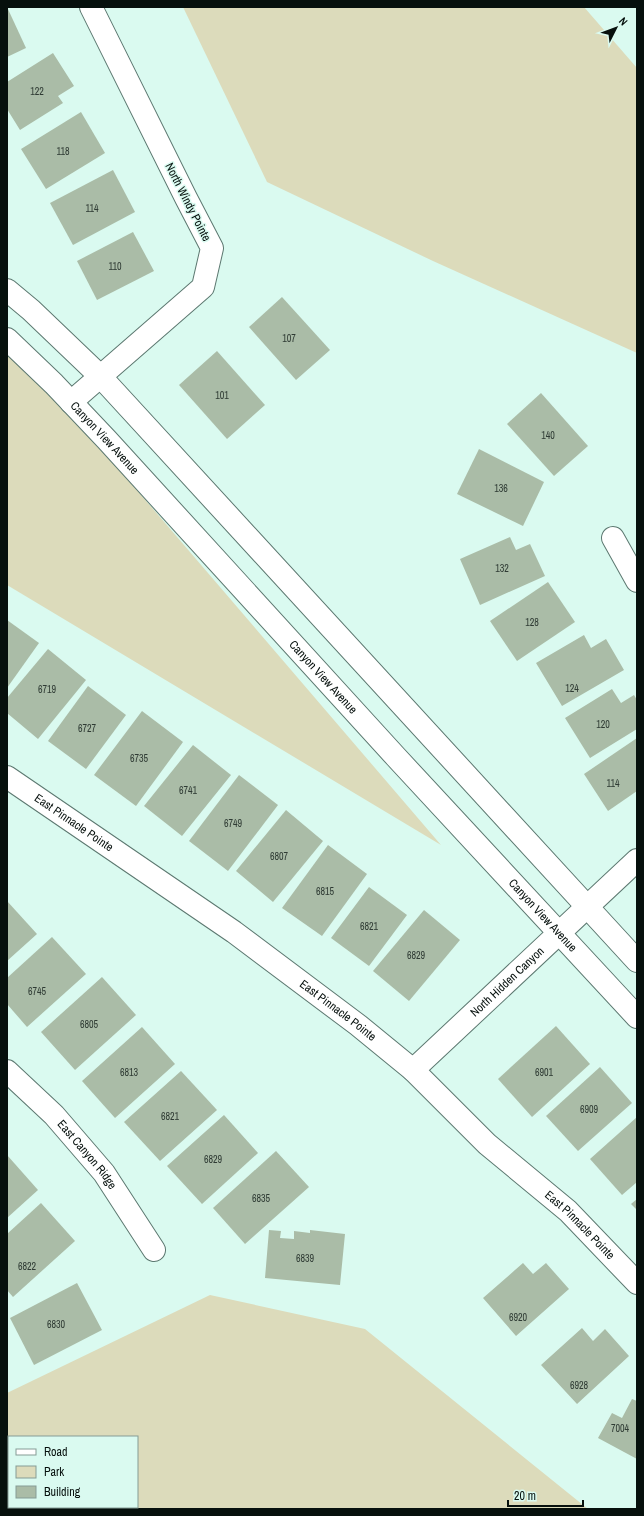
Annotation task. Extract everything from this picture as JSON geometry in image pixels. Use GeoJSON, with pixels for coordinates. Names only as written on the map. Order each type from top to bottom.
{"type":"FeatureCollection","features":[{"type":"Feature","properties":{"kind":"street","name":"North Windy Pointe"},"geometry":{"type":"LineString","coordinates":[[71,402],[202,287],[212,248],[91,7]]}},
{"type":"Feature","properties":{"kind":"street"},"geometry":{"type":"LineString","coordinates":[[7,290],[59,336],[100,376],[637,961]]}},
{"type":"Feature","properties":{"kind":"street","name":"Canyon View Avenue"},"geometry":{"type":"LineString","coordinates":[[7,339],[71,402],[637,1017]]}},
{"type":"Feature","properties":{"kind":"street"},"geometry":{"type":"LineString","coordinates":[[613,538],[637,581]]}},
{"type":"Feature","properties":{"kind":"street","name":"East Pinnacle Pointe"},"geometry":{"type":"LineString","coordinates":[[7,777],[234,932],[358,1025],[413,1070],[487,1144],[568,1211],[637,1283]]}},
{"type":"Feature","properties":{"kind":"street","name":"North Hidden Canyon"},"geometry":{"type":"LineString","coordinates":[[413,1070],[637,860]]}},
{"type":"Feature","properties":{"kind":"street","name":"East Canyon Ridge"},"geometry":{"type":"LineString","coordinates":[[7,1070],[54,1115],[104,1173],[154,1250]]}},
{"type":"Feature","properties":{"kind":"green space"},"geometry":{"type":"Polygon","coordinates":[[[183,7],[584,7],[637,68],[637,353],[433,261],[267,182],[183,7]]]}},
{"type":"Feature","properties":{"kind":"green space"},"geometry":{"type":"Polygon","coordinates":[[[7,332],[40,377],[441,845],[7,585],[7,332]]]}},
{"type":"Feature","properties":{"kind":"green space"},"geometry":{"type":"Polygon","coordinates":[[[210,1295],[365,1329],[588,1509],[7,1509],[7,1393],[210,1295]]]}},
{"type":"Feature","properties":{"kind":"building"},"geometry":{"type":"Polygon","coordinates":[[[7,7],[26,48],[7,57],[7,7]]]}},
{"type":"Feature","properties":{"kind":"building"},"geometry":{"type":"Polygon","coordinates":[[[53,53],[74,86],[58,96],[63,103],[20,130],[7,109],[7,82],[53,53]]]}},
{"type":"Feature","properties":{"kind":"building"},"geometry":{"type":"Polygon","coordinates":[[[81,112],[105,153],[46,189],[21,149],[81,112]]]}},
{"type":"Feature","properties":{"kind":"building"},"geometry":{"type":"Polygon","coordinates":[[[113,170],[135,212],[73,245],[50,203],[113,170]]]}},
{"type":"Feature","properties":{"kind":"building"},"geometry":{"type":"Polygon","coordinates":[[[133,232],[154,271],[97,300],[77,261],[133,232]]]}},
{"type":"Feature","properties":{"kind":"building"},"geometry":{"type":"Polygon","coordinates":[[[282,297],[330,350],[296,380],[249,327],[282,297]]]}},
{"type":"Feature","properties":{"kind":"building"},"geometry":{"type":"Polygon","coordinates":[[[217,351],[265,405],[227,439],[179,385],[217,351]]]}},
{"type":"Feature","properties":{"kind":"building"},"geometry":{"type":"Polygon","coordinates":[[[541,393],[588,446],[554,476],[507,424],[541,393]]]}},
{"type":"Feature","properties":{"kind":"building"},"geometry":{"type":"Polygon","coordinates":[[[479,449],[544,482],[523,526],[457,494],[479,449]]]}},
{"type":"Feature","properties":{"kind":"building"},"geometry":{"type":"Polygon","coordinates":[[[510,537],[516,550],[530,544],[545,576],[480,605],[460,559],[510,537]]]}},
{"type":"Feature","properties":{"kind":"building"},"geometry":{"type":"Polygon","coordinates":[[[548,582],[575,622],[517,661],[490,621],[548,582]]]}},
{"type":"Feature","properties":{"kind":"building"},"geometry":{"type":"Polygon","coordinates":[[[7,620],[39,643],[7,688],[7,620]]]}},
{"type":"Feature","properties":{"kind":"building"},"geometry":{"type":"Polygon","coordinates":[[[584,635],[591,648],[606,639],[624,670],[562,706],[536,663],[584,635]]]}},
{"type":"Feature","properties":{"kind":"building"},"geometry":{"type":"Polygon","coordinates":[[[48,649],[86,680],[38,739],[7,713],[7,698],[48,649]]]}},
{"type":"Feature","properties":{"kind":"building"},"geometry":{"type":"Polygon","coordinates":[[[88,686],[126,715],[86,769],[48,741],[88,686]]]}},
{"type":"Feature","properties":{"kind":"building"},"geometry":{"type":"Polygon","coordinates":[[[612,689],[621,703],[634,695],[637,700],[637,729],[590,758],[565,718],[612,689]]]}},
{"type":"Feature","properties":{"kind":"building"},"geometry":{"type":"Polygon","coordinates":[[[142,711],[183,742],[136,806],[94,775],[142,711]]]}},
{"type":"Feature","properties":{"kind":"building"},"geometry":{"type":"Polygon","coordinates":[[[637,738],[637,791],[608,811],[584,774],[637,738]]]}},
{"type":"Feature","properties":{"kind":"building"},"geometry":{"type":"Polygon","coordinates":[[[193,745],[231,775],[182,836],[144,806],[193,745]]]}},
{"type":"Feature","properties":{"kind":"building"},"geometry":{"type":"Polygon","coordinates":[[[239,775],[278,805],[228,871],[189,841],[239,775]]]}},
{"type":"Feature","properties":{"kind":"building"},"geometry":{"type":"Polygon","coordinates":[[[286,810],[323,841],[273,902],[236,871],[286,810]]]}},
{"type":"Feature","properties":{"kind":"building"},"geometry":{"type":"Polygon","coordinates":[[[328,845],[367,874],[322,936],[282,908],[328,845]]]}},
{"type":"Feature","properties":{"kind":"building"},"geometry":{"type":"Polygon","coordinates":[[[369,887],[407,915],[369,966],[331,938],[369,887]]]}},
{"type":"Feature","properties":{"kind":"building"},"geometry":{"type":"Polygon","coordinates":[[[7,901],[37,934],[7,961],[7,901]]]}},
{"type":"Feature","properties":{"kind":"building"},"geometry":{"type":"Polygon","coordinates":[[[424,910],[460,940],[409,1001],[373,971],[424,910]]]}},
{"type":"Feature","properties":{"kind":"building"},"geometry":{"type":"Polygon","coordinates":[[[52,937],[86,974],[27,1027],[7,1004],[7,978],[52,937]]]}},
{"type":"Feature","properties":{"kind":"building"},"geometry":{"type":"Polygon","coordinates":[[[102,977],[136,1015],[75,1070],[41,1032],[102,977]]]}},
{"type":"Feature","properties":{"kind":"building"},"geometry":{"type":"Polygon","coordinates":[[[556,1026],[590,1064],[532,1117],[498,1079],[556,1026]]]}},
{"type":"Feature","properties":{"kind":"building"},"geometry":{"type":"Polygon","coordinates":[[[142,1027],[175,1064],[115,1118],[82,1081],[142,1027]]]}},
{"type":"Feature","properties":{"kind":"building"},"geometry":{"type":"Polygon","coordinates":[[[600,1067],[632,1103],[578,1151],[546,1116],[600,1067]]]}},
{"type":"Feature","properties":{"kind":"building"},"geometry":{"type":"Polygon","coordinates":[[[181,1071],[217,1110],[160,1161],[124,1122],[181,1071]]]}},
{"type":"Feature","properties":{"kind":"building"},"geometry":{"type":"Polygon","coordinates":[[[224,1115],[258,1153],[202,1204],[167,1166],[224,1115]]]}},
{"type":"Feature","properties":{"kind":"building"},"geometry":{"type":"Polygon","coordinates":[[[637,1117],[637,1182],[622,1195],[590,1159],[637,1117]]]}},
{"type":"Feature","properties":{"kind":"building"},"geometry":{"type":"Polygon","coordinates":[[[276,1151],[309,1187],[245,1244],[213,1208],[276,1151]]]}},
{"type":"Feature","properties":{"kind":"building"},"geometry":{"type":"Polygon","coordinates":[[[7,1155],[38,1190],[7,1218],[7,1155]]]}},
{"type":"Feature","properties":{"kind":"building"},"geometry":{"type":"Polygon","coordinates":[[[637,1199],[637,1210],[631,1204],[637,1199]]]}},
{"type":"Feature","properties":{"kind":"building"},"geometry":{"type":"Polygon","coordinates":[[[41,1203],[75,1241],[13,1297],[7,1290],[7,1234],[41,1203]]]}},
{"type":"Feature","properties":{"kind":"building"},"geometry":{"type":"Polygon","coordinates":[[[269,1230],[281,1231],[280,1238],[294,1239],[294,1231],[310,1233],[310,1230],[345,1234],[340,1285],[265,1278],[269,1230]]]}},
{"type":"Feature","properties":{"kind":"building"},"geometry":{"type":"Polygon","coordinates":[[[523,1263],[533,1274],[546,1263],[569,1289],[516,1336],[483,1298],[523,1263]]]}},
{"type":"Feature","properties":{"kind":"building"},"geometry":{"type":"Polygon","coordinates":[[[77,1283],[102,1330],[34,1365],[10,1318],[77,1283]]]}},
{"type":"Feature","properties":{"kind":"building"},"geometry":{"type":"Polygon","coordinates":[[[582,1328],[593,1341],[605,1329],[629,1356],[577,1404],[541,1365],[582,1328]]]}},
{"type":"Feature","properties":{"kind":"building"},"geometry":{"type":"Polygon","coordinates":[[[632,1399],[637,1401],[637,1459],[598,1438],[612,1413],[622,1418],[632,1399]]]}}]}
